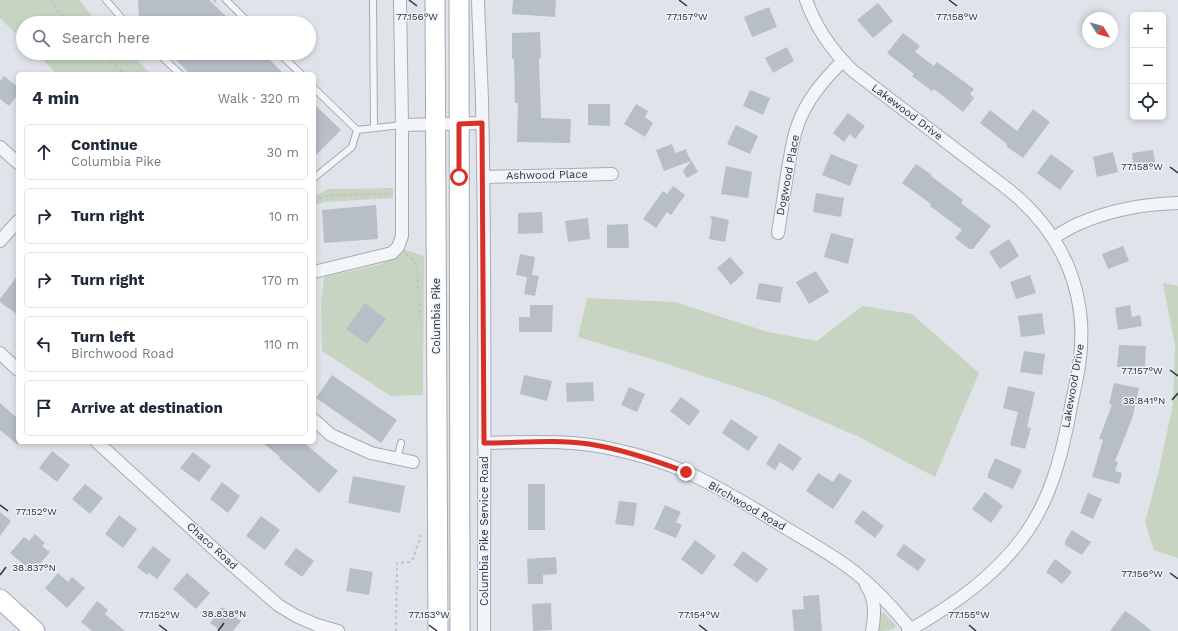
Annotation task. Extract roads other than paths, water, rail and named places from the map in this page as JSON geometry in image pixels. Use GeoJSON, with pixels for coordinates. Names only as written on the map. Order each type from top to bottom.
{"type":"FeatureCollection","features":[{"type":"Feature","properties":{"kind":"main road","name":"Columbia Pike"},"geometry":{"type":"LineString","coordinates":[[436,0],[438,631]]}},
{"type":"Feature","properties":{"kind":"main road"},"geometry":{"type":"LineString","coordinates":[[459,0],[460,631]]}},
{"type":"Feature","properties":{"kind":"main road"},"geometry":{"type":"LineString","coordinates":[[0,599],[35,631]]}},
{"type":"Feature","properties":{"kind":"street"},"geometry":{"type":"LineString","coordinates":[[316,272],[392,253],[398,247],[402,236],[400,0]]}},
{"type":"Feature","properties":{"kind":"street","name":"Columbia Pike Service Road"},"geometry":{"type":"LineString","coordinates":[[478,0],[483,177],[484,631]]}},
{"type":"Feature","properties":{"kind":"street","name":"Lakewood Drive"},"geometry":{"type":"LineString","coordinates":[[806,0],[821,32],[835,52],[853,71],[1020,199],[1038,217],[1060,250],[1070,272],[1077,295],[1082,337],[1080,359],[1067,426],[1050,490],[1026,534],[992,573],[968,593],[911,630]]}},
{"type":"Feature","properties":{"kind":"street","name":"Dogwood Place"},"geometry":{"type":"LineString","coordinates":[[778,233],[792,144],[799,123],[807,105],[818,88],[830,73],[843,61]]}},
{"type":"Feature","properties":{"kind":"street"},"geometry":{"type":"LineString","coordinates":[[402,125],[482,123]]}},
{"type":"Feature","properties":{"kind":"street"},"geometry":{"type":"LineString","coordinates":[[0,147],[16,161]]}},
{"type":"Feature","properties":{"kind":"street","name":"Ashwood Place"},"geometry":{"type":"LineString","coordinates":[[483,177],[612,174]]}},
{"type":"Feature","properties":{"kind":"street"},"geometry":{"type":"LineString","coordinates":[[1053,238],[1077,225],[1101,215],[1126,208],[1155,204],[1178,203]]}},
{"type":"Feature","properties":{"kind":"street"},"geometry":{"type":"LineString","coordinates":[[0,241],[16,223]]}},
{"type":"Feature","properties":{"kind":"street"},"geometry":{"type":"LineString","coordinates":[[0,353],[16,368]]}},
{"type":"Feature","properties":{"kind":"street"},"geometry":{"type":"LineString","coordinates":[[316,422],[331,436],[371,453],[413,462]]}},
{"type":"Feature","properties":{"kind":"street","name":"Birchwood Road"},"geometry":{"type":"LineString","coordinates":[[484,443],[558,442],[588,444],[655,460],[686,472],[727,494],[838,560],[859,576],[882,597],[911,630]]}},
{"type":"Feature","properties":{"kind":"street","name":"Chaco Road"},"geometry":{"type":"LineString","coordinates":[[99,444],[214,549],[278,605],[303,619],[338,631]]}},
{"type":"Feature","properties":{"kind":"street","name":"Birchwood Road"},"geometry":{"type":"LineString","coordinates":[[859,576],[868,588],[874,601],[872,631]]}},
{"type":"Feature","properties":{"kind":"lane"},"geometry":{"type":"LineString","coordinates":[[106,0],[120,16]]}},
{"type":"Feature","properties":{"kind":"lane"},"geometry":{"type":"LineString","coordinates":[[226,0],[242,16]]}},
{"type":"Feature","properties":{"kind":"lane"},"geometry":{"type":"LineString","coordinates":[[373,0],[374,128]]}},
{"type":"Feature","properties":{"kind":"lane"},"geometry":{"type":"LineString","coordinates":[[165,60],[178,72]]}},
{"type":"Feature","properties":{"kind":"lane"},"geometry":{"type":"LineString","coordinates":[[286,60],[298,72]]}},
{"type":"Feature","properties":{"kind":"lane"},"geometry":{"type":"LineString","coordinates":[[316,90],[357,130]]}},
{"type":"Feature","properties":{"kind":"lane"},"geometry":{"type":"LineString","coordinates":[[357,130],[402,125]]}},
{"type":"Feature","properties":{"kind":"lane"},"geometry":{"type":"LineString","coordinates":[[316,176],[352,147],[357,130]]}},
{"type":"Feature","properties":{"kind":"lane"},"geometry":{"type":"LineString","coordinates":[[397,459],[401,443]]}}]}
